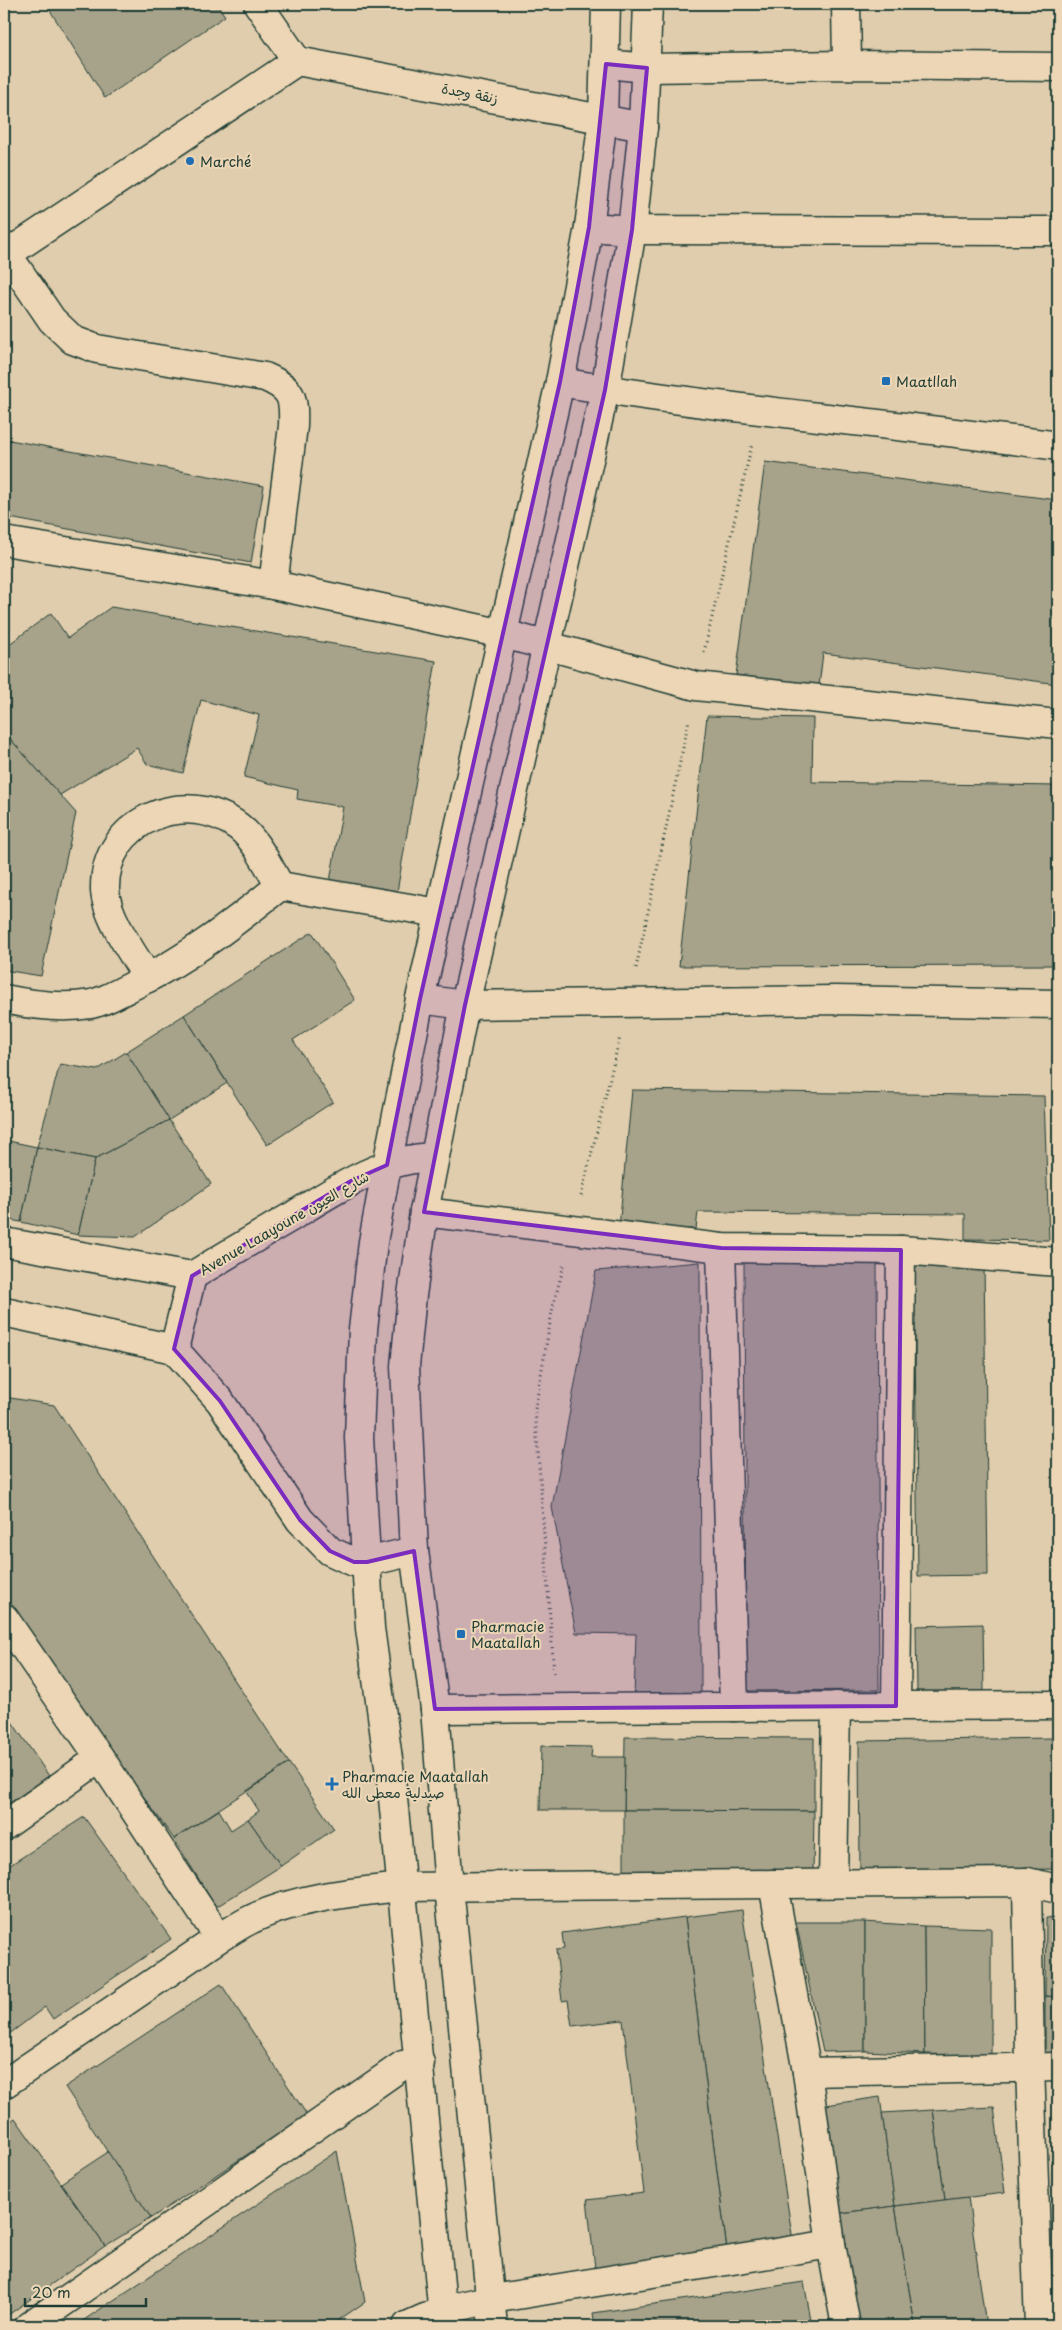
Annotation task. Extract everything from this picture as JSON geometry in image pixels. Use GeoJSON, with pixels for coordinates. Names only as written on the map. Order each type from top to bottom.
{"type":"FeatureCollection","features":[{"type":"Feature","properties":{"kind":"street"},"geometry":{"type":"LineString","coordinates":[[258,4],[297,61],[5,255],[52,320],[73,340],[97,349],[266,377],[281,384],[290,394],[293,426],[273,585]]}},
{"type":"Feature","properties":{"kind":"street"},"geometry":{"type":"LineString","coordinates":[[444,2318],[392,1788],[370,1628],[359,1438],[363,1330],[386,1165],[420,999],[560,382],[589,227],[603,118],[606,64],[606,4]]}},
{"type":"Feature","properties":{"kind":"street"},"geometry":{"type":"LineString","coordinates":[[493,2326],[492,2300],[449,1887],[435,1709],[414,1551],[405,1366],[412,1295],[424,1212],[465,1005],[605,390],[632,230],[644,127],[648,4]]}},
{"type":"Feature","properties":{"kind":"street"},"geometry":{"type":"LineString","coordinates":[[846,4],[847,65]]}},
{"type":"Feature","properties":{"kind":"street","name":"زنقة وجدة"},"geometry":{"type":"LineString","coordinates":[[297,61],[644,127]]}},
{"type":"Feature","properties":{"kind":"street"},"geometry":{"type":"LineString","coordinates":[[606,64],[647,68],[847,65],[1058,67]]}},
{"type":"Feature","properties":{"kind":"street"},"geometry":{"type":"LineString","coordinates":[[589,227],[632,230],[1058,231]]}},
{"type":"Feature","properties":{"kind":"street"},"geometry":{"type":"LineString","coordinates":[[560,382],[760,412],[931,428],[1058,446]]}},
{"type":"Feature","properties":{"kind":"street"},"geometry":{"type":"LineString","coordinates":[[4,541],[273,585],[504,634],[696,686],[1058,724]]}},
{"type":"Feature","properties":{"kind":"street"},"geometry":{"type":"LineString","coordinates":[[148,978],[112,915],[105,891],[107,869],[115,847],[128,831],[149,817],[184,807],[215,813],[240,827],[256,845],[280,886]]}},
{"type":"Feature","properties":{"kind":"street"},"geometry":{"type":"LineString","coordinates":[[4,1000],[63,1007],[92,1004],[148,978],[214,939],[280,886],[440,912]]}},
{"type":"Feature","properties":{"kind":"street"},"geometry":{"type":"LineString","coordinates":[[420,999],[465,1005],[836,1000],[1058,1004]]}},
{"type":"Feature","properties":{"kind":"street","name":"Avenue Laayoune شارع العيون"},"geometry":{"type":"LineString","coordinates":[[4,1242],[192,1276],[351,1180],[386,1165],[415,1157],[434,1157]]}},
{"type":"Feature","properties":{"kind":"street"},"geometry":{"type":"LineString","coordinates":[[424,1212],[720,1248],[901,1250],[1058,1262]]}},
{"type":"Feature","properties":{"kind":"street"},"geometry":{"type":"LineString","coordinates":[[720,1248],[734,1707]]}},
{"type":"Feature","properties":{"kind":"street"},"geometry":{"type":"LineString","coordinates":[[896,1706],[901,1250]]}},
{"type":"Feature","properties":{"kind":"street","name":"Avenue Laayoune شارع العيون"},"geometry":{"type":"LineString","coordinates":[[174,1349],[192,1276]]}},
{"type":"Feature","properties":{"kind":"street"},"geometry":{"type":"LineString","coordinates":[[4,1312],[174,1349],[220,1401],[300,1520],[330,1551],[354,1562],[366,1562],[414,1551]]}},
{"type":"Feature","properties":{"kind":"street"},"geometry":{"type":"LineString","coordinates":[[4,1618],[100,1758],[219,1938]]}},
{"type":"Feature","properties":{"kind":"street"},"geometry":{"type":"LineString","coordinates":[[435,1709],[1058,1705]]}},
{"type":"Feature","properties":{"kind":"street"},"geometry":{"type":"LineString","coordinates":[[832,1883],[836,1706]]}},
{"type":"Feature","properties":{"kind":"street"},"geometry":{"type":"LineString","coordinates":[[4,1826],[100,1758]]}},
{"type":"Feature","properties":{"kind":"street"},"geometry":{"type":"LineString","coordinates":[[1027,1882],[1030,2066],[1039,2326]]}},
{"type":"Feature","properties":{"kind":"street"},"geometry":{"type":"LineString","coordinates":[[4,2084],[219,1938],[253,1918],[298,1904],[355,1892],[402,1887],[1027,1882],[1058,1889]]}},
{"type":"Feature","properties":{"kind":"street"},"geometry":{"type":"LineString","coordinates":[[773,1884],[807,2072],[831,2244],[846,2326]]}},
{"type":"Feature","properties":{"kind":"street"},"geometry":{"type":"LineString","coordinates":[[29,2326],[403,2065],[420,2063]]}},
{"type":"Feature","properties":{"kind":"street"},"geometry":{"type":"LineString","coordinates":[[807,2072],[1030,2066],[1058,2067]]}},
{"type":"Feature","properties":{"kind":"street"},"geometry":{"type":"LineString","coordinates":[[407,2326],[444,2318],[492,2300],[831,2244]]}},
{"type":"Feature","properties":{"kind":"path"},"geometry":{"type":"LineString","coordinates":[[556,1708],[535,1409],[553,1306],[628,1002],[696,686],[760,412]]}},
{"type":"Feature","properties":{"kind":"highlighted area"},"geometry":{"type":"Polygon","coordinates":[[[606,64],[647,68],[632,230],[605,390],[465,1005],[424,1212],[721,1248],[901,1250],[896,1706],[435,1709],[414,1551],[367,1562],[354,1562],[330,1551],[300,1520],[220,1401],[174,1349],[192,1276],[351,1181],[387,1165],[420,999],[560,382],[589,227],[606,64]]]}},
{"type":"Feature","properties":{"kind":"building"},"geometry":{"type":"Polygon","coordinates":[[[46,4],[217,4],[225,16],[105,98],[46,4]]]}},
{"type":"Feature","properties":{"kind":"building"},"geometry":{"type":"Polygon","coordinates":[[[4,439],[264,486],[251,563],[4,517],[4,439]]]}},
{"type":"Feature","properties":{"kind":"building"},"geometry":{"type":"Polygon","coordinates":[[[765,462],[1058,500],[1058,684],[823,653],[819,686],[736,675],[765,462]]]}},
{"type":"Feature","properties":{"kind":"building"},"geometry":{"type":"Polygon","coordinates":[[[111,607],[436,661],[397,892],[330,881],[343,807],[297,799],[298,790],[244,777],[259,715],[201,700],[183,773],[147,764],[137,748],[60,795],[4,732],[4,648],[51,613],[68,638],[111,607]]]}},
{"type":"Feature","properties":{"kind":"building"},"geometry":{"type":"Polygon","coordinates":[[[707,716],[813,718],[812,782],[1058,786],[1058,965],[679,966],[707,716]]]}},
{"type":"Feature","properties":{"kind":"building"},"geometry":{"type":"Polygon","coordinates":[[[4,732],[76,813],[41,976],[4,970],[4,732]]]}},
{"type":"Feature","properties":{"kind":"building"},"geometry":{"type":"Polygon","coordinates":[[[312,932],[355,1000],[293,1040],[333,1102],[267,1145],[184,1015],[312,932]]]}},
{"type":"Feature","properties":{"kind":"building"},"geometry":{"type":"Polygon","coordinates":[[[184,1015],[227,1083],[169,1120],[126,1052],[184,1015]]]}},
{"type":"Feature","properties":{"kind":"building"},"geometry":{"type":"Polygon","coordinates":[[[126,1052],[169,1120],[95,1159],[37,1147],[60,1064],[97,1070],[126,1052]]]}},
{"type":"Feature","properties":{"kind":"building"},"geometry":{"type":"Polygon","coordinates":[[[632,1090],[1044,1096],[1049,1240],[965,1239],[965,1214],[698,1212],[696,1229],[619,1228],[632,1090]]]}},
{"type":"Feature","properties":{"kind":"building"},"geometry":{"type":"Polygon","coordinates":[[[169,1120],[211,1184],[135,1237],[78,1235],[95,1159],[169,1120]]]}},
{"type":"Feature","properties":{"kind":"building"},"geometry":{"type":"Polygon","coordinates":[[[4,1140],[37,1147],[21,1222],[4,1219],[4,1140]]]}},
{"type":"Feature","properties":{"kind":"building"},"geometry":{"type":"Polygon","coordinates":[[[37,1147],[95,1159],[78,1235],[21,1222],[37,1147]]]}},
{"type":"Feature","properties":{"kind":"building"},"geometry":{"type":"Polygon","coordinates":[[[877,1260],[879,1690],[746,1691],[744,1261],[877,1260]]]}},
{"type":"Feature","properties":{"kind":"building"},"geometry":{"type":"Polygon","coordinates":[[[700,1262],[701,1694],[634,1699],[636,1634],[576,1633],[552,1507],[596,1271],[700,1262]]]}},
{"type":"Feature","properties":{"kind":"building"},"geometry":{"type":"Polygon","coordinates":[[[984,1264],[988,1575],[918,1576],[914,1265],[984,1264]]]}},
{"type":"Feature","properties":{"kind":"building"},"geometry":{"type":"Polygon","coordinates":[[[4,1397],[54,1405],[289,1763],[174,1839],[4,1602],[4,1397]]]}},
{"type":"Feature","properties":{"kind":"building"},"geometry":{"type":"Polygon","coordinates":[[[983,1624],[984,1692],[917,1693],[916,1626],[983,1624]]]}},
{"type":"Feature","properties":{"kind":"building"},"geometry":{"type":"Polygon","coordinates":[[[4,1710],[49,1776],[4,1807],[4,1710]]]}},
{"type":"Feature","properties":{"kind":"building"},"geometry":{"type":"Polygon","coordinates":[[[625,1737],[814,1738],[814,1811],[624,1810],[625,1737]]]}},
{"type":"Feature","properties":{"kind":"building"},"geometry":{"type":"Polygon","coordinates":[[[1054,1738],[1055,1869],[860,1872],[859,1741],[1054,1738]]]}},
{"type":"Feature","properties":{"kind":"building"},"geometry":{"type":"Polygon","coordinates":[[[541,1746],[592,1747],[591,1757],[625,1757],[624,1810],[540,1810],[541,1746]]]}},
{"type":"Feature","properties":{"kind":"building"},"geometry":{"type":"Polygon","coordinates":[[[289,1763],[334,1829],[281,1866],[248,1819],[259,1811],[247,1792],[289,1763]]]}},
{"type":"Feature","properties":{"kind":"building"},"geometry":{"type":"Polygon","coordinates":[[[219,1810],[231,1830],[248,1819],[281,1866],[216,1907],[174,1839],[219,1810]]]}},
{"type":"Feature","properties":{"kind":"building"},"geometry":{"type":"Polygon","coordinates":[[[624,1810],[814,1811],[813,1874],[624,1873],[624,1810]]]}},
{"type":"Feature","properties":{"kind":"building"},"geometry":{"type":"Polygon","coordinates":[[[84,1817],[171,1939],[53,2019],[45,2007],[4,2038],[4,1869],[84,1817]]]}},
{"type":"Feature","properties":{"kind":"building"},"geometry":{"type":"Polygon","coordinates":[[[742,1910],[793,2241],[727,2251],[685,1917],[742,1910]]]}},
{"type":"Feature","properties":{"kind":"building"},"geometry":{"type":"Polygon","coordinates":[[[685,1917],[727,2251],[595,2268],[587,2200],[644,2193],[623,2020],[572,2026],[568,2000],[562,2001],[556,1950],[564,1949],[562,1933],[685,1917]]]}},
{"type":"Feature","properties":{"kind":"building"},"geometry":{"type":"Polygon","coordinates":[[[1058,1917],[1058,1997],[1045,1996],[1046,1918],[1058,1917]]]}},
{"type":"Feature","properties":{"kind":"building"},"geometry":{"type":"Polygon","coordinates":[[[796,1922],[865,1922],[865,2051],[823,2052],[796,1922]]]}},
{"type":"Feature","properties":{"kind":"building"},"geometry":{"type":"Polygon","coordinates":[[[865,1922],[924,1926],[925,2054],[865,2051],[865,1922]]]}},
{"type":"Feature","properties":{"kind":"building"},"geometry":{"type":"Polygon","coordinates":[[[924,1926],[991,1928],[991,2056],[925,2054],[924,1926]]]}},
{"type":"Feature","properties":{"kind":"building"},"geometry":{"type":"Polygon","coordinates":[[[221,1984],[307,2115],[151,2218],[65,2087],[221,1984]]]}},
{"type":"Feature","properties":{"kind":"building"},"geometry":{"type":"Polygon","coordinates":[[[1045,1996],[1058,1997],[1058,2057],[1045,2058],[1045,1996]]]}},
{"type":"Feature","properties":{"kind":"building"},"geometry":{"type":"Polygon","coordinates":[[[880,2097],[895,2206],[841,2213],[826,2105],[880,2097]]]}},
{"type":"Feature","properties":{"kind":"building"},"geometry":{"type":"Polygon","coordinates":[[[994,2107],[1005,2193],[945,2200],[933,2110],[994,2107]]]}},
{"type":"Feature","properties":{"kind":"building"},"geometry":{"type":"Polygon","coordinates":[[[933,2110],[945,2200],[895,2206],[882,2113],[933,2110]]]}},
{"type":"Feature","properties":{"kind":"building"},"geometry":{"type":"Polygon","coordinates":[[[15,2118],[105,2246],[4,2318],[4,2126],[15,2118]]]}},
{"type":"Feature","properties":{"kind":"building"},"geometry":{"type":"Polygon","coordinates":[[[337,2151],[365,2302],[330,2326],[75,2326],[337,2151]]]}},
{"type":"Feature","properties":{"kind":"building"},"geometry":{"type":"Polygon","coordinates":[[[108,2152],[151,2218],[105,2246],[61,2183],[108,2152]]]}},
{"type":"Feature","properties":{"kind":"building"},"geometry":{"type":"Polygon","coordinates":[[[968,2197],[986,2326],[915,2326],[895,2206],[968,2197]]]}},
{"type":"Feature","properties":{"kind":"building"},"geometry":{"type":"Polygon","coordinates":[[[895,2206],[915,2326],[859,2326],[841,2213],[895,2206]]]}},
{"type":"Feature","properties":{"kind":"building"},"geometry":{"type":"Polygon","coordinates":[[[804,2282],[812,2326],[595,2326],[593,2313],[804,2282]]]}},
{"type":"Feature","properties":{"kind":"place","name":"Marché"},"geometry":{"type":"Point","coordinates":[190,161]}},
{"type":"Feature","properties":{"kind":"place","name":"Maatllah"},"geometry":{"type":"Point","coordinates":[886,381]}},
{"type":"Feature","properties":{"kind":"place","name":"Pharmacie Maatallah"},"geometry":{"type":"Point","coordinates":[461,1634]}},
{"type":"Feature","properties":{"kind":"place","name":"Pharmacie Maatallah صيدلية معطى الله"},"geometry":{"type":"Point","coordinates":[332,1784]}}]}
